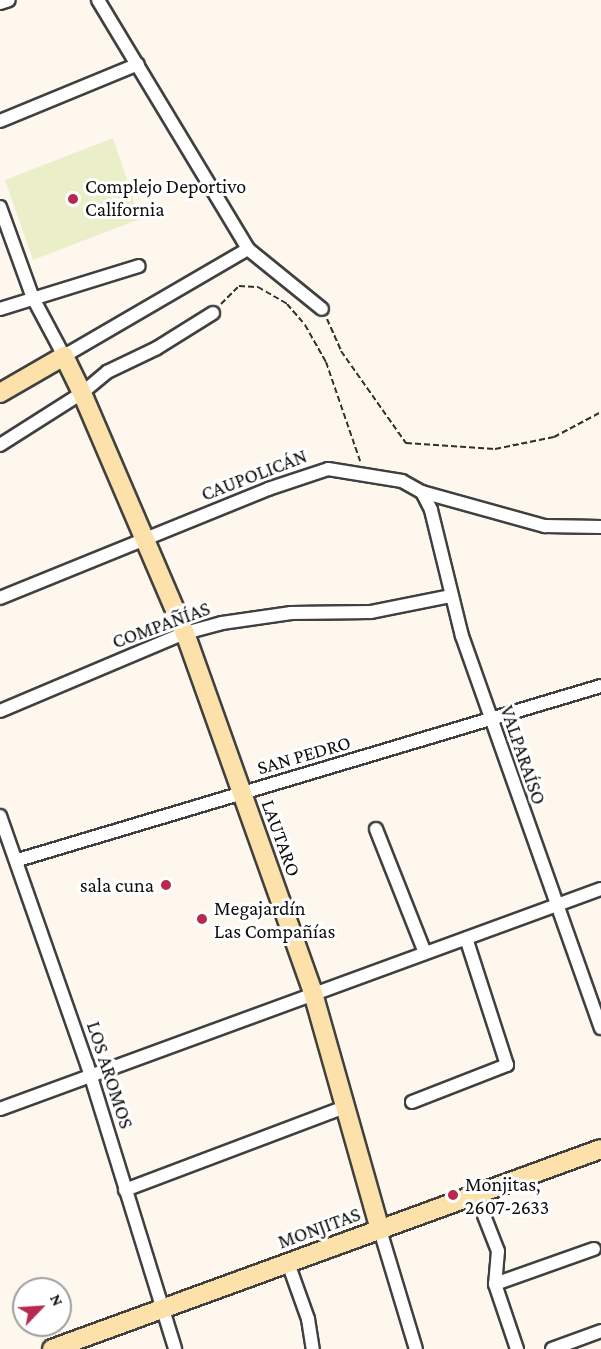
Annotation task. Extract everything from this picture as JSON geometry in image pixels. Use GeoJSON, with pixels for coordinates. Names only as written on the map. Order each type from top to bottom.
{"type":"FeatureCollection","features":[{"type":"Feature","properties":{"kind":"street"},"geometry":{"type":"LineString","coordinates":[[0,3],[9,0]]}},
{"type":"Feature","properties":{"kind":"street"},"geometry":{"type":"LineString","coordinates":[[98,0],[248,249],[322,309]]}},
{"type":"Feature","properties":{"kind":"street"},"geometry":{"type":"LineString","coordinates":[[0,121],[138,64]]}},
{"type":"Feature","properties":{"kind":"street"},"geometry":{"type":"LineString","coordinates":[[0,207],[33,298],[64,357]]}},
{"type":"Feature","properties":{"kind":"street"},"geometry":{"type":"LineString","coordinates":[[0,393],[248,249]]}},
{"type":"Feature","properties":{"kind":"street"},"geometry":{"type":"LineString","coordinates":[[0,309],[139,266]]}},
{"type":"Feature","properties":{"kind":"street"},"geometry":{"type":"LineString","coordinates":[[0,445],[82,393],[107,372],[157,348],[213,313]]}},
{"type":"Feature","properties":{"kind":"street","name":"LAUTARO"},"geometry":{"type":"LineString","coordinates":[[64,357],[147,538],[185,633],[313,993],[416,1349]]}},
{"type":"Feature","properties":{"kind":"street","name":"CAUPOLICÁN"},"geometry":{"type":"LineString","coordinates":[[0,598],[300,476],[328,469],[363,472],[407,482],[422,492],[545,526],[601,527]]}},
{"type":"Feature","properties":{"kind":"street","name":"VALPARAÍSO"},"geometry":{"type":"LineString","coordinates":[[422,492],[431,510],[450,596],[490,720],[601,1028]]}},
{"type":"Feature","properties":{"kind":"street","name":"COMPAÑÍAS"},"geometry":{"type":"LineString","coordinates":[[0,711],[185,633],[254,617],[371,612],[450,596]]}},
{"type":"Feature","properties":{"kind":"street","name":"SAN PEDRO"},"geometry":{"type":"LineString","coordinates":[[18,860],[601,686]]}},
{"type":"Feature","properties":{"kind":"street","name":"LOS AROMOS"},"geometry":{"type":"LineString","coordinates":[[0,816],[18,860],[90,1077],[175,1349]]}},
{"type":"Feature","properties":{"kind":"street"},"geometry":{"type":"LineString","coordinates":[[376,829],[425,953]]}},
{"type":"Feature","properties":{"kind":"street"},"geometry":{"type":"LineString","coordinates":[[0,1109],[601,889]]}},
{"type":"Feature","properties":{"kind":"street"},"geometry":{"type":"LineString","coordinates":[[412,1102],[507,1065],[466,938]]}},
{"type":"Feature","properties":{"kind":"street"},"geometry":{"type":"LineString","coordinates":[[125,1190],[345,1107]]}},
{"type":"Feature","properties":{"kind":"street","name":"MONJITAS"},"geometry":{"type":"LineString","coordinates":[[52,1349],[601,1149]]}},
{"type":"Feature","properties":{"kind":"street"},"geometry":{"type":"LineString","coordinates":[[476,1195],[498,1251],[495,1284],[518,1349]]}},
{"type":"Feature","properties":{"kind":"street"},"geometry":{"type":"LineString","coordinates":[[495,1284],[594,1249]]}},
{"type":"Feature","properties":{"kind":"street"},"geometry":{"type":"LineString","coordinates":[[288,1263],[308,1318],[313,1349]]}},
{"type":"Feature","properties":{"kind":"street"},"geometry":{"type":"LineString","coordinates":[[552,1349],[601,1331]]}},
{"type":"Feature","properties":{"kind":"path"},"geometry":{"type":"LineString","coordinates":[[213,313],[239,286],[258,287],[287,304],[305,325],[326,362],[363,472]]}},
{"type":"Feature","properties":{"kind":"path"},"geometry":{"type":"LineString","coordinates":[[322,309],[341,351],[406,444],[495,449],[554,437],[601,412]]}},
{"type":"Feature","properties":{"kind":"green space","name":"Complejo Deportivo California"},"geometry":{"type":"Polygon","coordinates":[[[113,138],[140,219],[33,260],[5,180],[113,138]]]}},
{"type":"Feature","properties":{"kind":"place","name":"Complejo Deportivo California"},"geometry":{"type":"Point","coordinates":[73,199]}},
{"type":"Feature","properties":{"kind":"place","name":"sala cuna"},"geometry":{"type":"Point","coordinates":[166,885]}},
{"type":"Feature","properties":{"kind":"place","name":"Megajardín Las Compañías"},"geometry":{"type":"Point","coordinates":[202,919]}},
{"type":"Feature","properties":{"kind":"place","name":"Monjitas, 2607-2633"},"geometry":{"type":"Point","coordinates":[453,1195]}}]}
